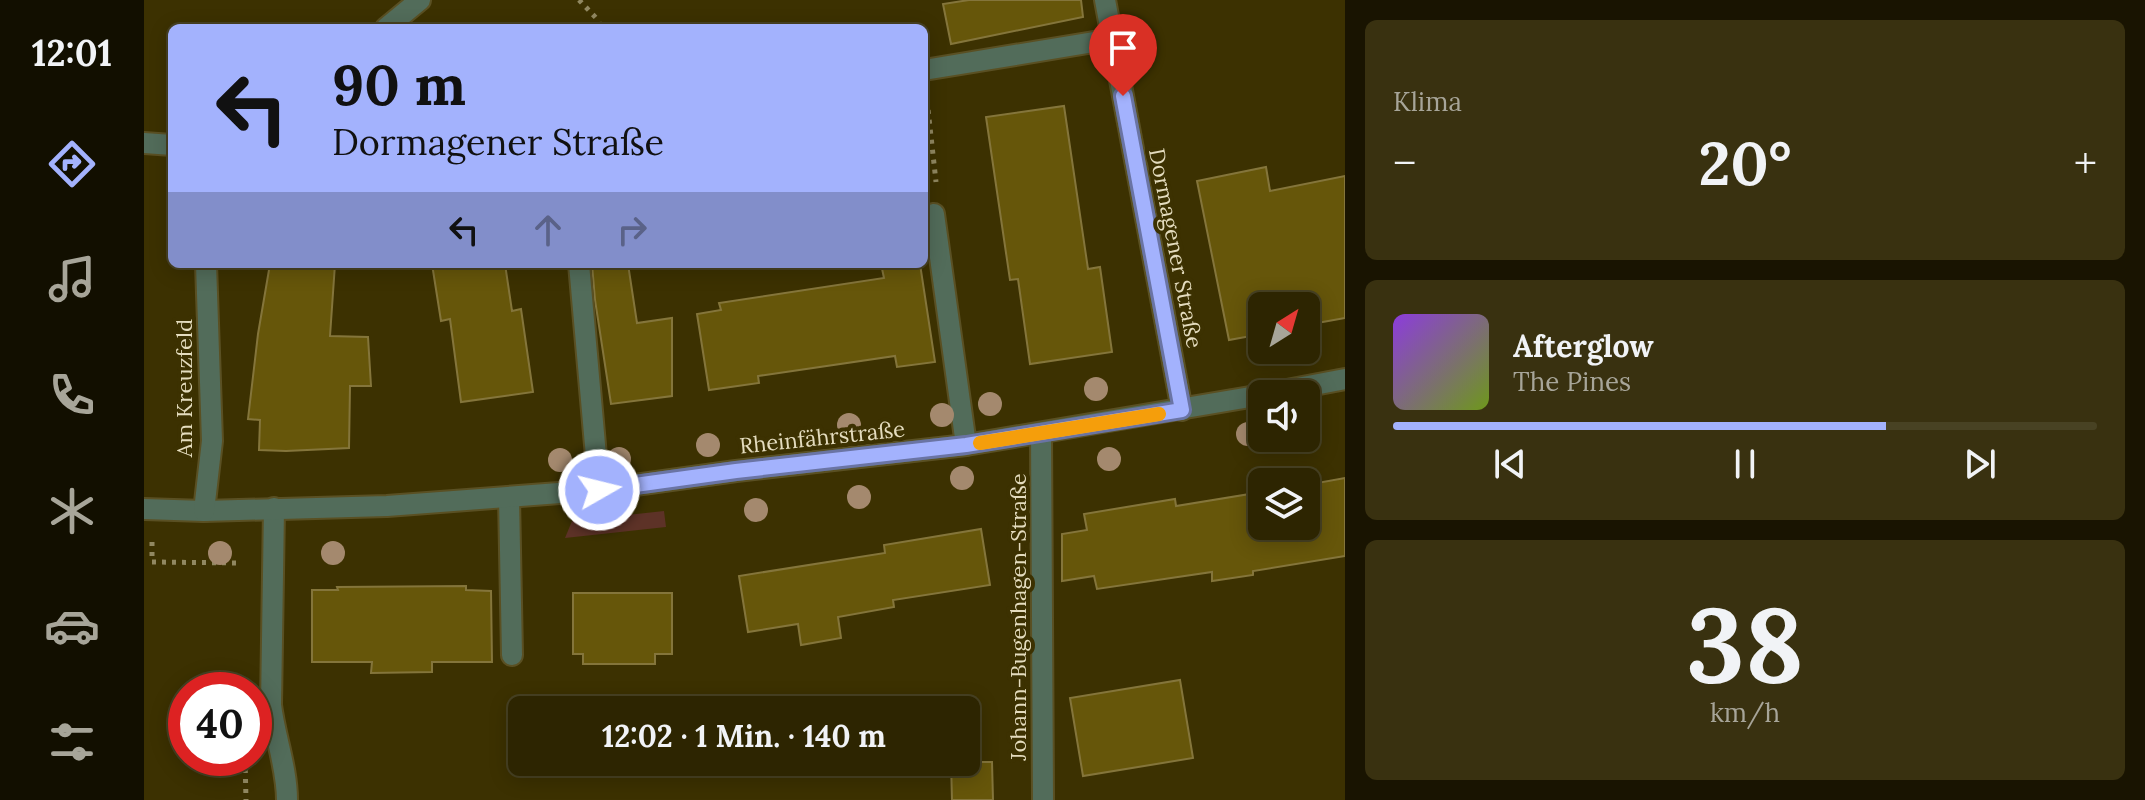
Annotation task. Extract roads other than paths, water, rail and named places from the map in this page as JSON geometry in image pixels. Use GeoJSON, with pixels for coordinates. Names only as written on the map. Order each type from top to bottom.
{"type":"FeatureCollection","features":[{"type":"Feature","properties":{"kind":"street"},"geometry":{"type":"LineString","coordinates":[[391,24],[420,0]]}},
{"type":"Feature","properties":{"kind":"street","name":"Dormagener Straße"},"geometry":{"type":"LineString","coordinates":[[1105,0],[1182,410]]}},
{"type":"Feature","properties":{"kind":"street"},"geometry":{"type":"LineString","coordinates":[[928,79],[1112,39]]}},
{"type":"Feature","properties":{"kind":"street"},"geometry":{"type":"LineString","coordinates":[[144,143],[168,145]]}},
{"type":"Feature","properties":{"kind":"street"},"geometry":{"type":"LineString","coordinates":[[934,214],[966,445]]}},
{"type":"Feature","properties":{"kind":"street","name":"Am Kreuzfeld"},"geometry":{"type":"LineString","coordinates":[[204,511],[212,441],[206,268]]}},
{"type":"Feature","properties":{"kind":"street"},"geometry":{"type":"LineString","coordinates":[[579,268],[599,490]]}},
{"type":"Feature","properties":{"kind":"street","name":"Rheinfährstraße"},"geometry":{"type":"LineString","coordinates":[[1320,384],[1345,379]]}},
{"type":"Feature","properties":{"kind":"street","name":"Rheinfährstraße"},"geometry":{"type":"LineString","coordinates":[[148,509],[204,511],[387,506],[599,490],[966,445],[1248,397]]}},
{"type":"Feature","properties":{"kind":"street","name":"Johann-Bugenhagen-Straße"},"geometry":{"type":"LineString","coordinates":[[1041,433],[1043,800]]}},
{"type":"Feature","properties":{"kind":"street"},"geometry":{"type":"LineString","coordinates":[[509,497],[512,655]]}},
{"type":"Feature","properties":{"kind":"street"},"geometry":{"type":"LineString","coordinates":[[274,508],[271,705],[287,782],[287,800]]}}]}
